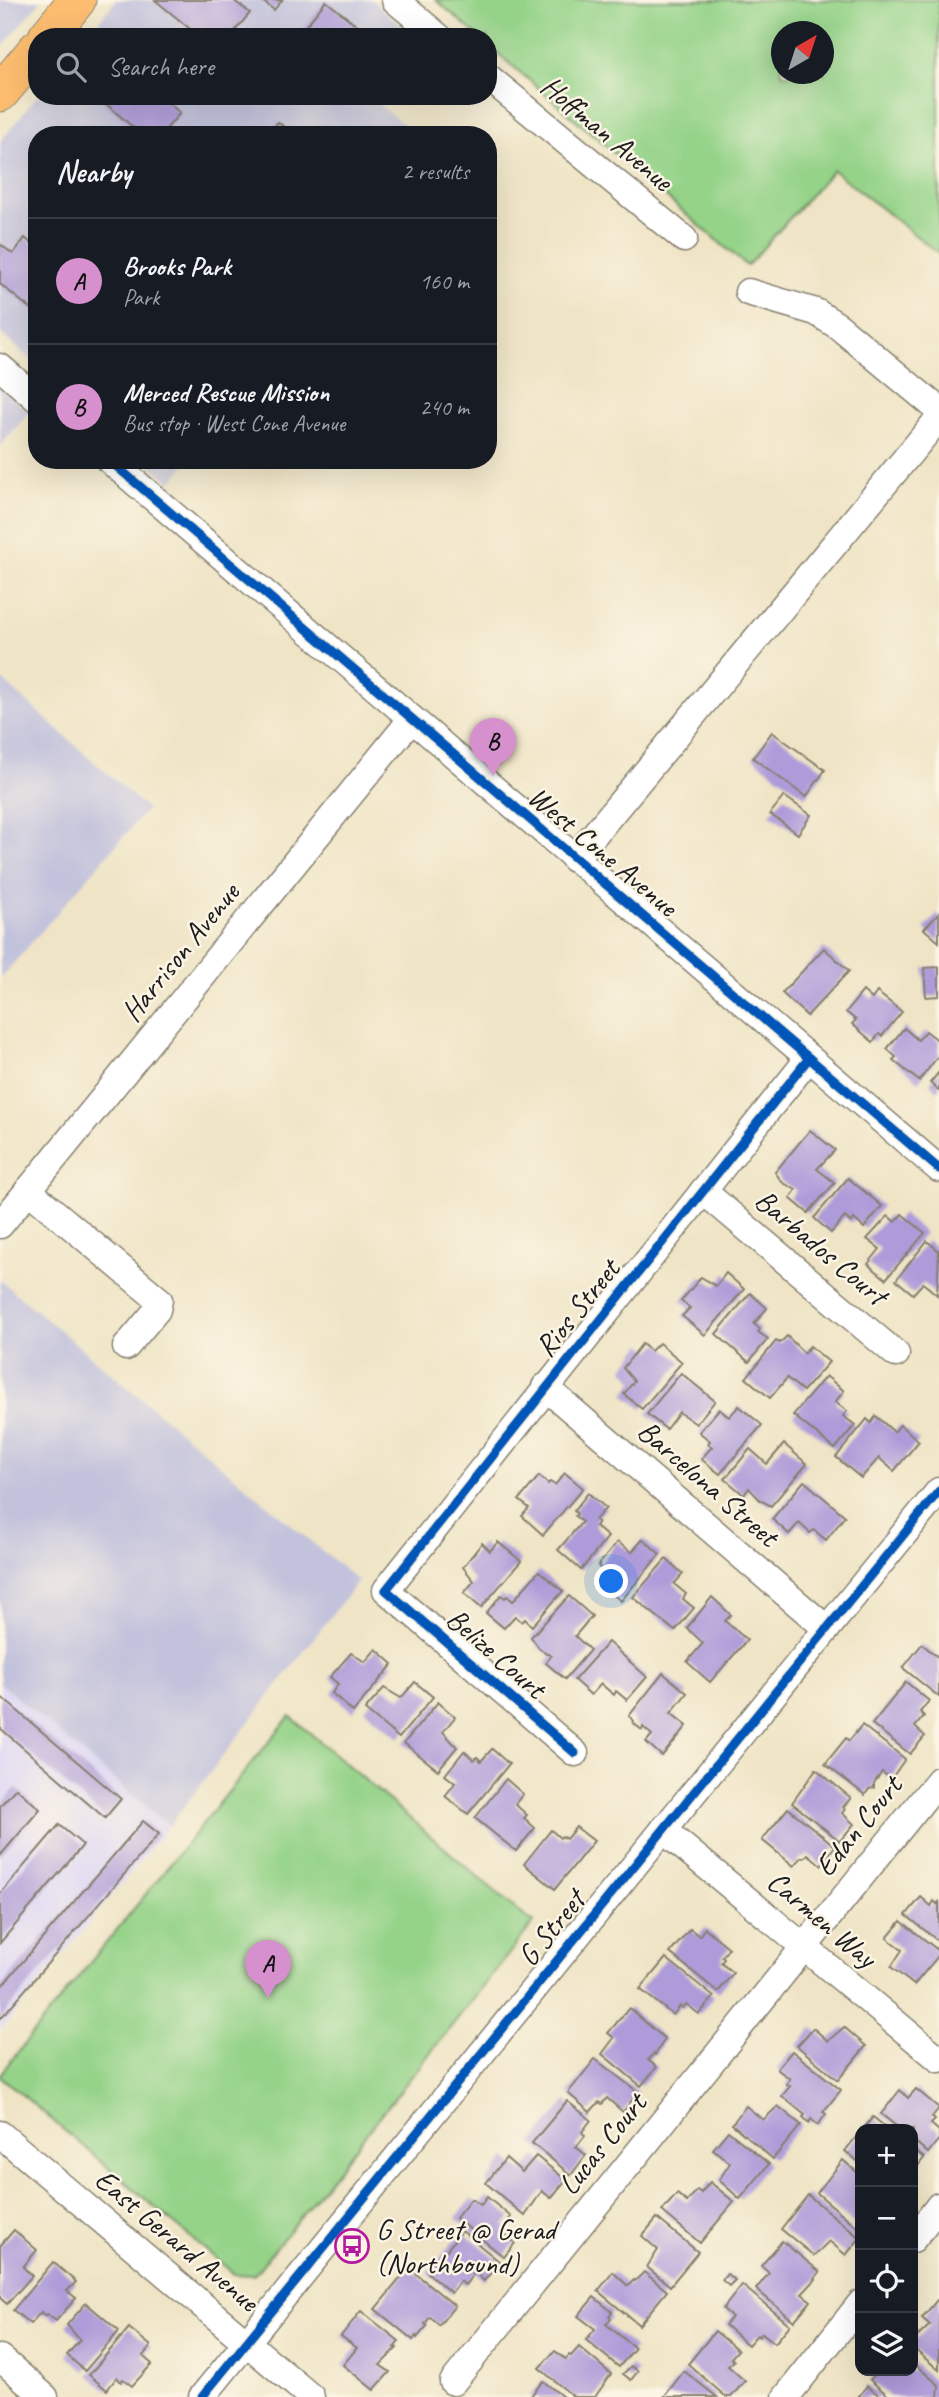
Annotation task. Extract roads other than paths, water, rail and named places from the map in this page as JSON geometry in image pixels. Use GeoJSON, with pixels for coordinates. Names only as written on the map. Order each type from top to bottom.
{"type":"FeatureCollection","features":[{"type":"Feature","properties":{"kind":"highway"},"geometry":{"type":"LineString","coordinates":[[0,93],[28,60]]}},
{"type":"Feature","properties":{"kind":"street"},"geometry":{"type":"LineString","coordinates":[[395,0],[428,28]]}},
{"type":"Feature","properties":{"kind":"street","name":"Hoffman Avenue"},"geometry":{"type":"LineString","coordinates":[[497,84],[684,239]]}},
{"type":"Feature","properties":{"kind":"street"},"geometry":{"type":"LineString","coordinates":[[748,292],[816,312],[838,326],[939,410]]}},
{"type":"Feature","properties":{"kind":"street"},"geometry":{"type":"LineString","coordinates":[[0,367],[28,390]]}},
{"type":"Feature","properties":{"kind":"street"},"geometry":{"type":"LineString","coordinates":[[574,859],[939,418]]}},
{"type":"Feature","properties":{"kind":"street","name":"West Cone Avenue"},"geometry":{"type":"LineString","coordinates":[[119,469],[939,1168]]}},
{"type":"Feature","properties":{"kind":"street","name":"Harrison Avenue"},"geometry":{"type":"LineString","coordinates":[[0,1225],[411,720]]}},
{"type":"Feature","properties":{"kind":"street","name":"Rios Street"},"geometry":{"type":"LineString","coordinates":[[386,1590],[809,1058]]}},
{"type":"Feature","properties":{"kind":"street"},"geometry":{"type":"LineString","coordinates":[[28,1190],[159,1300],[157,1310],[126,1347]]}},
{"type":"Feature","properties":{"kind":"street","name":"Barbados Court"},"geometry":{"type":"LineString","coordinates":[[703,1191],[897,1354]]}},
{"type":"Feature","properties":{"kind":"street","name":"Barcelona Street"},"geometry":{"type":"LineString","coordinates":[[545,1387],[827,1629]]}},
{"type":"Feature","properties":{"kind":"street","name":"G Street"},"geometry":{"type":"LineString","coordinates":[[201,2397],[939,1491]]}},
{"type":"Feature","properties":{"kind":"street","name":"Belize Court"},"geometry":{"type":"LineString","coordinates":[[386,1590],[575,1753]]}},
{"type":"Feature","properties":{"kind":"street","name":"Edan Court"},"geometry":{"type":"LineString","coordinates":[[803,1947],[939,1780]]}},
{"type":"Feature","properties":{"kind":"street","name":"Carmen Way"},"geometry":{"type":"LineString","coordinates":[[663,1830],[939,2059]]}},
{"type":"Feature","properties":{"kind":"street","name":"Lucas Court"},"geometry":{"type":"LineString","coordinates":[[453,2382],[803,1947]]}},
{"type":"Feature","properties":{"kind":"street","name":"East Gerard Avenue"},"geometry":{"type":"LineString","coordinates":[[0,2134],[310,2397]]}},
{"type":"Feature","properties":{"kind":"street"},"geometry":{"type":"LineString","coordinates":[[918,2233],[939,2206]]}},
{"type":"Feature","properties":{"kind":"street"},"geometry":{"type":"LineString","coordinates":[[786,2397],[855,2310]]}},
{"type":"Feature","properties":{"kind":"street"},"geometry":{"type":"LineString","coordinates":[[0,2358],[45,2397]]}},
{"type":"Feature","properties":{"kind":"place","name":"Merced Rescue Mission"},"geometry":{"type":"Point","coordinates":[493,776]}},
{"type":"Feature","properties":{"kind":"place","name":"Brooks Park"},"geometry":{"type":"Point","coordinates":[268,1998]}},
{"type":"Feature","properties":{"kind":"place","name":"G Street @ Gerad (Northbound)"},"geometry":{"type":"Point","coordinates":[352,2246]}}]}
